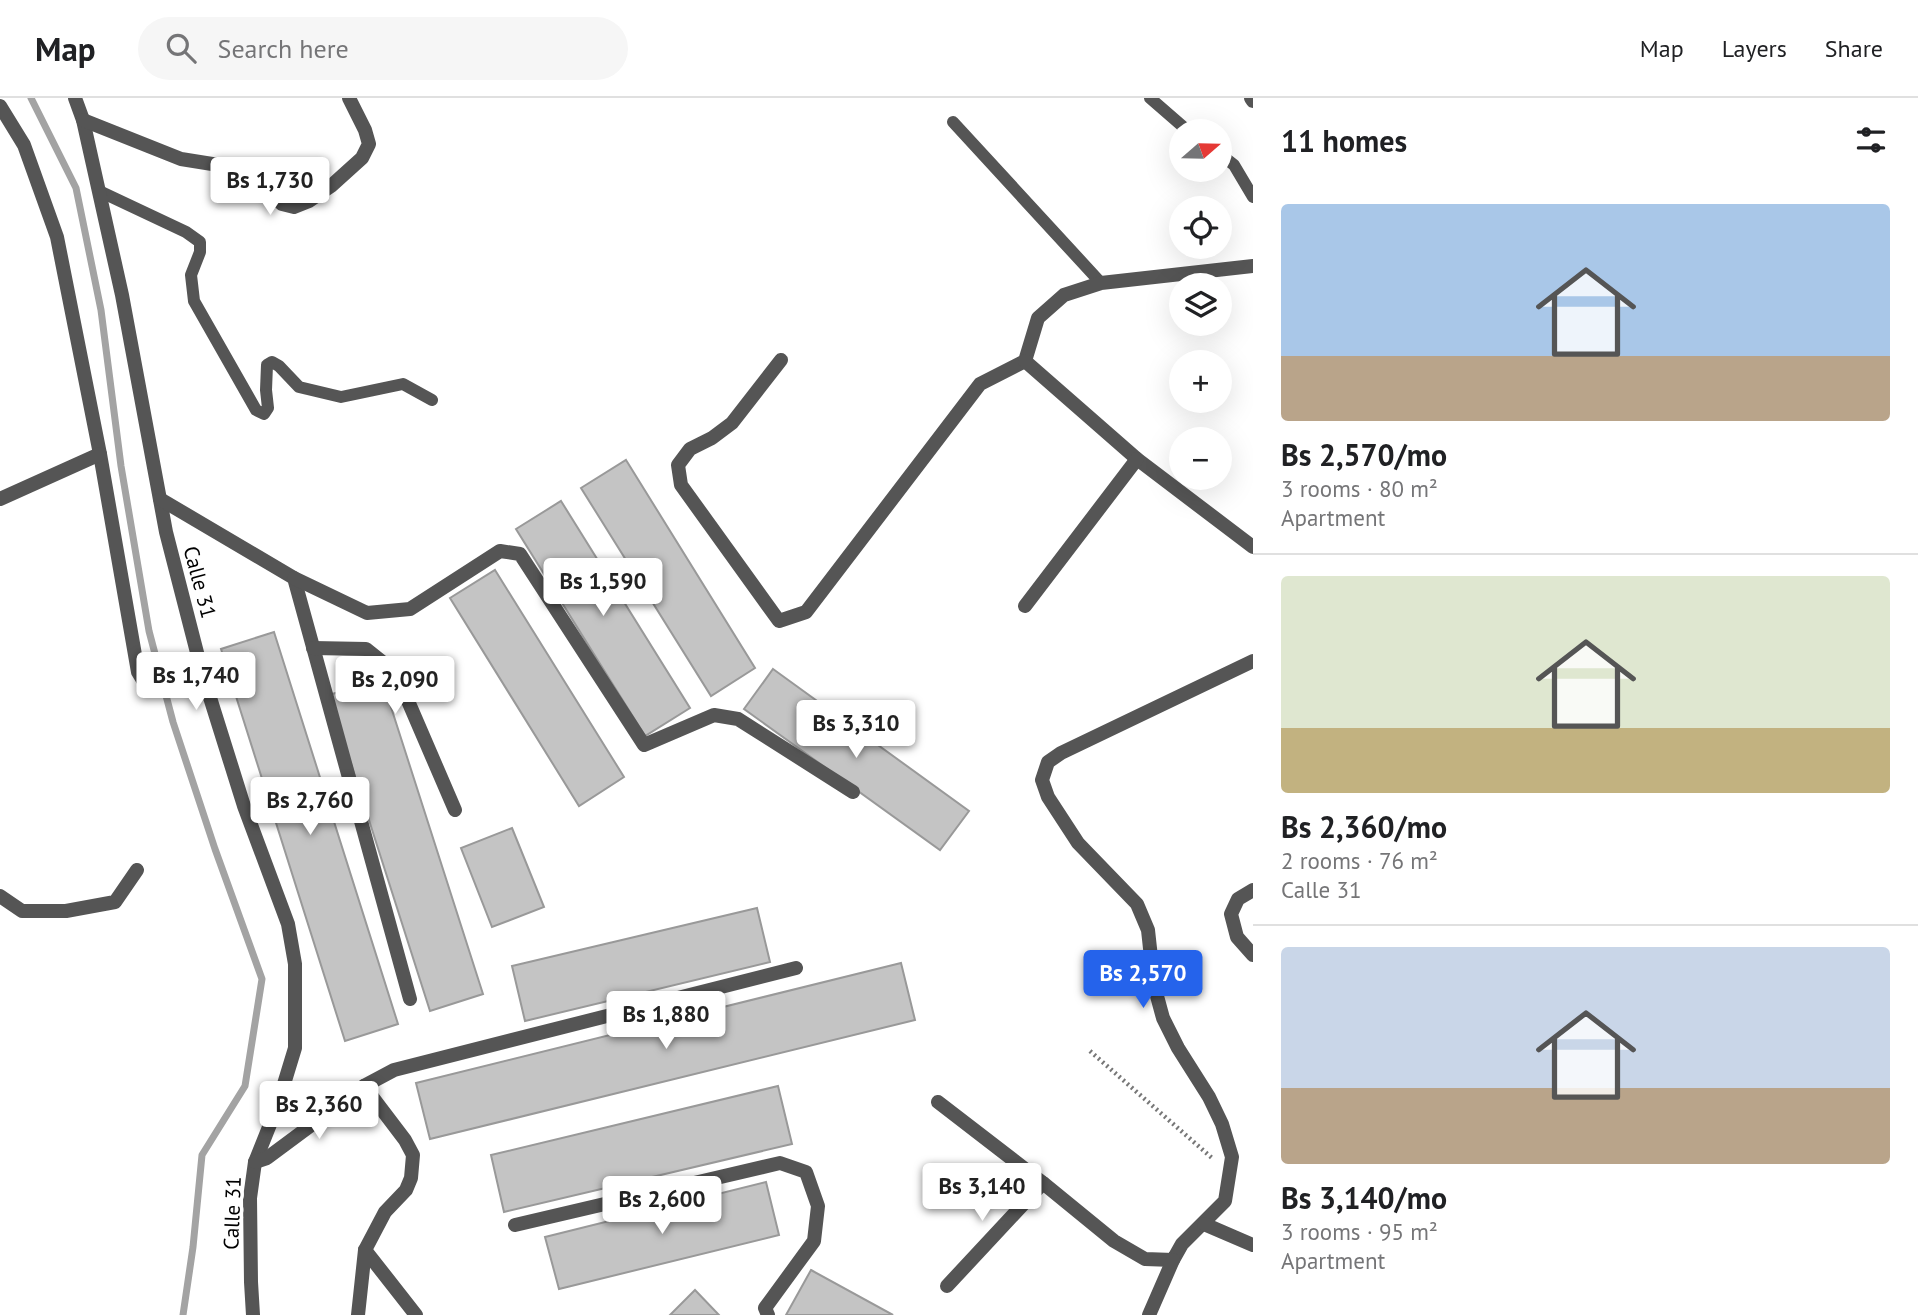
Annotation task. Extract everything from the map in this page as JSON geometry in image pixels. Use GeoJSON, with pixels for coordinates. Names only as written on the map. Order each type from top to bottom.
{"type":"FeatureCollection","features":[{"type":"Feature","properties":{"kind":"street","name":"Calle 31"},"geometry":{"type":"LineString","coordinates":[[75,98],[83,120],[122,295],[166,532],[202,672],[244,806],[288,924],[295,964],[295,1048],[255,1162],[250,1198],[253,1315]]}},
{"type":"Feature","properties":{"kind":"street"},"geometry":{"type":"LineString","coordinates":[[83,120],[181,159],[231,167],[252,177],[282,204],[294,207],[309,201],[331,186],[362,158],[369,144],[349,98]]}},
{"type":"Feature","properties":{"kind":"street"},"geometry":{"type":"LineString","coordinates":[[0,106],[24,145],[57,237],[100,454],[138,672],[144,682],[153,689],[202,672]]}},
{"type":"Feature","properties":{"kind":"street"},"geometry":{"type":"LineString","coordinates":[[781,360],[732,423],[712,438],[690,449],[678,465],[681,485],[779,621],[806,612],[979,384],[1025,361],[1038,318],[1064,295],[1101,283],[1253,266]]}},
{"type":"Feature","properties":{"kind":"street"},"geometry":{"type":"LineString","coordinates":[[1025,361],[1136,459],[1253,547]]}},
{"type":"Feature","properties":{"kind":"street"},"geometry":{"type":"LineString","coordinates":[[0,499],[100,454]]}},
{"type":"Feature","properties":{"kind":"street"},"geometry":{"type":"LineString","coordinates":[[1025,606],[1136,459]]}},
{"type":"Feature","properties":{"kind":"street"},"geometry":{"type":"LineString","coordinates":[[160,499],[294,578],[367,613],[410,610],[500,551],[520,554],[644,745],[714,715],[738,719],[853,792]]}},
{"type":"Feature","properties":{"kind":"street"},"geometry":{"type":"LineString","coordinates":[[294,578],[410,999]]}},
{"type":"Feature","properties":{"kind":"street"},"geometry":{"type":"LineString","coordinates":[[313,648],[366,649],[396,673],[454,810]]}},
{"type":"Feature","properties":{"kind":"street"},"geometry":{"type":"LineString","coordinates":[[1149,1315],[1182,1244],[1225,1201],[1232,1157],[1222,1125],[1209,1097],[1178,1048],[1163,1018],[1154,985],[1148,930],[1137,904],[1078,843],[1048,797],[1042,779],[1048,762],[1061,753],[1253,661]]}},
{"type":"Feature","properties":{"kind":"street"},"geometry":{"type":"LineString","coordinates":[[0,896],[22,911],[66,911],[115,902],[136,870]]}},
{"type":"Feature","properties":{"kind":"street"},"geometry":{"type":"LineString","coordinates":[[1253,890],[1238,899],[1231,914],[1237,937],[1253,955]]}},
{"type":"Feature","properties":{"kind":"street"},"geometry":{"type":"LineString","coordinates":[[255,1162],[267,1158],[363,1086],[394,1070],[796,968]]}},
{"type":"Feature","properties":{"kind":"street"},"geometry":{"type":"LineString","coordinates":[[358,1315],[365,1250],[385,1212],[406,1190],[411,1178],[413,1155],[405,1140],[363,1086]]}},
{"type":"Feature","properties":{"kind":"street"},"geometry":{"type":"LineString","coordinates":[[938,1102],[1114,1241],[1144,1259],[1173,1260]]}},
{"type":"Feature","properties":{"kind":"street"},"geometry":{"type":"LineString","coordinates":[[515,1225],[780,1163],[793,1167],[806,1172],[818,1206],[814,1241],[765,1308],[768,1315]]}},
{"type":"Feature","properties":{"kind":"street"},"geometry":{"type":"LineString","coordinates":[[947,1286],[1043,1183]]}},
{"type":"Feature","properties":{"kind":"street"},"geometry":{"type":"LineString","coordinates":[[1204,1224],[1253,1245]]}},
{"type":"Feature","properties":{"kind":"street"},"geometry":{"type":"LineString","coordinates":[[365,1250],[416,1315]]}},
{"type":"Feature","properties":{"kind":"lane"},"geometry":{"type":"LineString","coordinates":[[1150,98],[1174,119]]}},
{"type":"Feature","properties":{"kind":"lane"},"geometry":{"type":"LineString","coordinates":[[953,122],[1101,283]]}},
{"type":"Feature","properties":{"kind":"lane"},"geometry":{"type":"LineString","coordinates":[[1232,164],[1253,197]]}},
{"type":"Feature","properties":{"kind":"lane"},"geometry":{"type":"LineString","coordinates":[[99,191],[186,232],[200,242],[200,252],[191,275],[194,301],[256,410],[264,414],[268,408],[267,365],[272,362],[299,387],[341,397],[402,384],[432,400]]}},
{"type":"Feature","properties":{"kind":"path"},"geometry":{"type":"LineString","coordinates":[[1090,1051],[1229,1173]]}},
{"type":"Feature","properties":{"kind":"building"},"geometry":{"type":"Polygon","coordinates":[[[626,460],[755,668],[711,696],[581,488],[626,460]]]}},
{"type":"Feature","properties":{"kind":"building"},"geometry":{"type":"Polygon","coordinates":[[[561,501],[690,708],[645,736],[516,529],[561,501]]]}},
{"type":"Feature","properties":{"kind":"building"},"geometry":{"type":"Polygon","coordinates":[[[495,570],[624,777],[579,806],[450,598],[495,570]]]}},
{"type":"Feature","properties":{"kind":"building"},"geometry":{"type":"Polygon","coordinates":[[[274,632],[398,1024],[345,1041],[221,649],[274,632]]]}},
{"type":"Feature","properties":{"kind":"building"},"geometry":{"type":"Polygon","coordinates":[[[773,669],[969,811],[940,850],[744,709],[773,669]]]}},
{"type":"Feature","properties":{"kind":"building"},"geometry":{"type":"Polygon","coordinates":[[[382,679],[483,994],[430,1011],[329,695],[382,679]]]}},
{"type":"Feature","properties":{"kind":"building"},"geometry":{"type":"Polygon","coordinates":[[[512,828],[544,907],[492,927],[461,848],[512,828]]]}},
{"type":"Feature","properties":{"kind":"building"},"geometry":{"type":"Polygon","coordinates":[[[757,908],[770,962],[525,1021],[512,966],[757,908]]]}},
{"type":"Feature","properties":{"kind":"building"},"geometry":{"type":"Polygon","coordinates":[[[901,963],[915,1020],[430,1139],[416,1083],[901,963]]]}},
{"type":"Feature","properties":{"kind":"building"},"geometry":{"type":"Polygon","coordinates":[[[778,1086],[792,1144],[504,1212],[491,1155],[778,1086]]]}},
{"type":"Feature","properties":{"kind":"building"},"geometry":{"type":"Polygon","coordinates":[[[766,1182],[779,1235],[559,1289],[545,1237],[766,1182]]]}},
{"type":"Feature","properties":{"kind":"building"},"geometry":{"type":"Polygon","coordinates":[[[811,1270],[893,1315],[786,1315],[811,1270]]]}},
{"type":"Feature","properties":{"kind":"building"},"geometry":{"type":"Polygon","coordinates":[[[695,1290],[719,1315],[670,1315],[695,1290]]]}},
{"type":"Feature","properties":{"kind":"waterway"},"geometry":{"type":"LineString","coordinates":[[31,98],[76,188],[101,310],[121,466],[149,631],[173,722],[262,979],[245,1086],[202,1155],[183,1315]]}}]}
